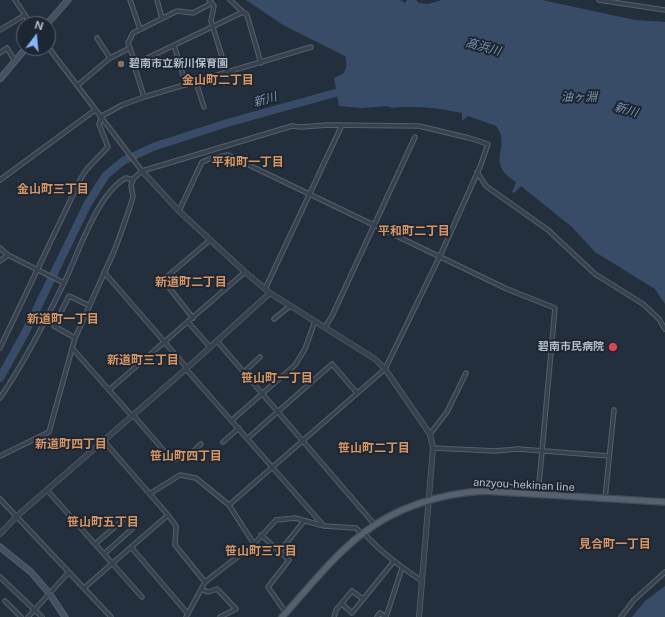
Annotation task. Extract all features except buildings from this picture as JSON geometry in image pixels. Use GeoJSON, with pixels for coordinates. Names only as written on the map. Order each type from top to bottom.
{"type":"FeatureCollection","features":[{"type":"Feature","properties":{"kind":"main road"},"geometry":{"type":"LineString","coordinates":[[54,16],[68,0]]}},
{"type":"Feature","properties":{"kind":"main road"},"geometry":{"type":"LineString","coordinates":[[0,79],[19,56]]}},
{"type":"Feature","properties":{"kind":"main road","name":"anzyou-hekinan line"},"geometry":{"type":"LineString","coordinates":[[284,615],[338,556],[363,533],[398,512],[428,501],[469,492],[665,502]]}},
{"type":"Feature","properties":{"kind":"main road"},"geometry":{"type":"LineString","coordinates":[[0,548],[30,572],[49,593],[65,617]]}},
{"type":"Feature","properties":{"kind":"street"},"geometry":{"type":"LineString","coordinates":[[0,30],[25,15],[16,0]]}},
{"type":"Feature","properties":{"kind":"street"},"geometry":{"type":"LineString","coordinates":[[130,0],[140,29]]}},
{"type":"Feature","properties":{"kind":"street"},"geometry":{"type":"LineString","coordinates":[[157,0],[162,18]]}},
{"type":"Feature","properties":{"kind":"street"},"geometry":{"type":"LineString","coordinates":[[209,0],[212,3],[211,21],[227,73]]}},
{"type":"Feature","properties":{"kind":"street"},"geometry":{"type":"LineString","coordinates":[[230,0],[247,15],[261,63]]}},
{"type":"Feature","properties":{"kind":"street"},"geometry":{"type":"LineString","coordinates":[[599,0],[665,10]]}},
{"type":"Feature","properties":{"kind":"street"},"geometry":{"type":"LineString","coordinates":[[144,97],[136,65],[128,43],[130,35],[177,11],[193,13],[212,3]]}},
{"type":"Feature","properties":{"kind":"street"},"geometry":{"type":"LineString","coordinates":[[136,65],[243,12]]}},
{"type":"Feature","properties":{"kind":"street"},"geometry":{"type":"LineString","coordinates":[[97,38],[110,58]]}},
{"type":"Feature","properties":{"kind":"street"},"geometry":{"type":"LineString","coordinates":[[174,45],[186,85]]}},
{"type":"Feature","properties":{"kind":"street"},"geometry":{"type":"LineString","coordinates":[[0,53],[7,48],[15,61]]}},
{"type":"Feature","properties":{"kind":"street"},"geometry":{"type":"LineString","coordinates":[[78,85],[110,58],[130,48]]}},
{"type":"Feature","properties":{"kind":"street"},"geometry":{"type":"LineString","coordinates":[[0,348],[80,178],[108,147],[98,124],[101,118],[122,105],[144,97],[311,48]]}},
{"type":"Feature","properties":{"kind":"street"},"geometry":{"type":"LineString","coordinates":[[55,56],[142,171],[179,211],[270,293],[375,359],[385,369],[430,434],[433,448],[419,617]]}},
{"type":"Feature","properties":{"kind":"street"},"geometry":{"type":"LineString","coordinates":[[196,82],[204,107]]}},
{"type":"Feature","properties":{"kind":"street"},"geometry":{"type":"LineString","coordinates":[[0,180],[95,110]]}},
{"type":"Feature","properties":{"kind":"street"},"geometry":{"type":"LineString","coordinates":[[265,289],[342,125]]}},
{"type":"Feature","properties":{"kind":"street"},"geometry":{"type":"LineString","coordinates":[[0,456],[49,432],[75,338],[88,305],[115,249],[132,203],[133,197],[131,185],[133,180],[142,171],[292,126],[419,126],[470,138],[488,144],[440,256],[385,369],[229,505]]}},
{"type":"Feature","properties":{"kind":"street"},"geometry":{"type":"LineString","coordinates":[[325,327],[332,316],[375,225],[415,136]]}},
{"type":"Feature","properties":{"kind":"street"},"geometry":{"type":"LineString","coordinates":[[179,211],[202,162],[225,155],[232,156],[507,289],[555,308],[538,495]]}},
{"type":"Feature","properties":{"kind":"street"},"geometry":{"type":"LineString","coordinates":[[477,172],[486,186],[548,230],[595,274],[643,304],[659,319],[665,329]]}},
{"type":"Feature","properties":{"kind":"street"},"geometry":{"type":"LineString","coordinates":[[0,398],[35,338],[64,282],[90,226],[108,193],[116,182],[126,178],[133,180]]}},
{"type":"Feature","properties":{"kind":"street"},"geometry":{"type":"LineString","coordinates":[[193,318],[163,280],[210,240]]}},
{"type":"Feature","properties":{"kind":"street"},"geometry":{"type":"LineString","coordinates":[[0,248],[8,255],[64,282]]}},
{"type":"Feature","properties":{"kind":"street"},"geometry":{"type":"LineString","coordinates":[[0,261],[8,255]]}},
{"type":"Feature","properties":{"kind":"street"},"geometry":{"type":"LineString","coordinates":[[104,272],[166,342],[186,369],[324,526]]}},
{"type":"Feature","properties":{"kind":"street"},"geometry":{"type":"LineString","coordinates":[[109,390],[245,272]]}},
{"type":"Feature","properties":{"kind":"street"},"geometry":{"type":"LineString","coordinates":[[0,534],[17,516],[186,369],[270,293]]}},
{"type":"Feature","properties":{"kind":"street"},"geometry":{"type":"LineString","coordinates":[[75,338],[54,326],[69,296],[88,305]]}},
{"type":"Feature","properties":{"kind":"street"},"geometry":{"type":"LineString","coordinates":[[274,319],[290,306]]}},
{"type":"Feature","properties":{"kind":"street"},"geometry":{"type":"LineString","coordinates":[[232,420],[261,393],[295,365],[305,349],[315,321]]}},
{"type":"Feature","properties":{"kind":"street"},"geometry":{"type":"LineString","coordinates":[[188,322],[210,347]]}},
{"type":"Feature","properties":{"kind":"street"},"geometry":{"type":"LineString","coordinates":[[217,341],[375,525]]}},
{"type":"Feature","properties":{"kind":"street"},"geometry":{"type":"LineString","coordinates":[[72,348],[172,460],[187,457],[201,444]]}},
{"type":"Feature","properties":{"kind":"street"},"geometry":{"type":"LineString","coordinates":[[244,372],[260,357]]}},
{"type":"Feature","properties":{"kind":"street"},"geometry":{"type":"LineString","coordinates":[[248,438],[332,364],[357,393]]}},
{"type":"Feature","properties":{"kind":"street"},"geometry":{"type":"LineString","coordinates":[[430,434],[447,412],[466,373]]}},
{"type":"Feature","properties":{"kind":"street"},"geometry":{"type":"LineString","coordinates":[[605,500],[614,410]]}},
{"type":"Feature","properties":{"kind":"street"},"geometry":{"type":"LineString","coordinates":[[223,442],[239,428]]}},
{"type":"Feature","properties":{"kind":"street"},"geometry":{"type":"LineString","coordinates":[[103,440],[151,493],[176,526],[175,545],[205,582]]}},
{"type":"Feature","properties":{"kind":"street"},"geometry":{"type":"LineString","coordinates":[[433,448],[495,451],[518,449],[609,456]]}},
{"type":"Feature","properties":{"kind":"street"},"geometry":{"type":"LineString","coordinates":[[151,493],[180,475],[196,478],[229,505],[254,544]]}},
{"type":"Feature","properties":{"kind":"street"},"geometry":{"type":"LineString","coordinates":[[47,490],[142,597]]}},
{"type":"Feature","properties":{"kind":"street"},"geometry":{"type":"LineString","coordinates":[[0,499],[111,617]]}},
{"type":"Feature","properties":{"kind":"street"},"geometry":{"type":"LineString","coordinates":[[84,588],[168,515]]}},
{"type":"Feature","properties":{"kind":"street"},"geometry":{"type":"LineString","coordinates":[[132,547],[187,616],[205,582],[254,544],[276,520],[295,518],[324,526],[356,528],[402,568],[422,581]]}},
{"type":"Feature","properties":{"kind":"street"},"geometry":{"type":"LineString","coordinates":[[280,551],[304,521]]}},
{"type":"Feature","properties":{"kind":"street"},"geometry":{"type":"LineString","coordinates":[[95,544],[122,522]]}},
{"type":"Feature","properties":{"kind":"street"},"geometry":{"type":"LineString","coordinates":[[104,554],[133,528]]}},
{"type":"Feature","properties":{"kind":"street"},"geometry":{"type":"LineString","coordinates":[[261,535],[289,560],[268,586],[284,615]]}},
{"type":"Feature","properties":{"kind":"street"},"geometry":{"type":"LineString","coordinates":[[349,617],[394,561]]}},
{"type":"Feature","properties":{"kind":"street"},"geometry":{"type":"LineString","coordinates":[[377,617],[380,613],[385,617],[402,568]]}},
{"type":"Feature","properties":{"kind":"street"},"geometry":{"type":"LineString","coordinates":[[28,617],[69,572]]}},
{"type":"Feature","properties":{"kind":"street"},"geometry":{"type":"LineString","coordinates":[[621,617],[634,600],[665,572]]}},
{"type":"Feature","properties":{"kind":"street"},"geometry":{"type":"LineString","coordinates":[[0,577],[42,617]]}},
{"type":"Feature","properties":{"kind":"street"},"geometry":{"type":"LineString","coordinates":[[201,590],[208,592],[217,589],[236,609],[227,615],[220,617]]}},
{"type":"Feature","properties":{"kind":"street"},"geometry":{"type":"LineString","coordinates":[[334,617],[336,610],[352,591],[363,599]]}},
{"type":"Feature","properties":{"kind":"street"},"geometry":{"type":"LineString","coordinates":[[5,601],[21,617]]}},
{"type":"Feature","properties":{"kind":"street"},"geometry":{"type":"LineString","coordinates":[[342,604],[352,613]]}},
{"type":"Feature","properties":{"kind":"water","name":"油ヶ淵"},"geometry":{"type":"Polygon","coordinates":[[[246,0],[400,0],[405,3],[407,0],[416,0],[419,3],[428,4],[442,0],[542,0],[635,20],[665,22],[665,304],[655,289],[595,252],[572,227],[521,186],[514,193],[512,192],[516,182],[506,174],[501,167],[500,154],[502,141],[496,126],[468,116],[462,121],[462,113],[440,109],[417,107],[393,108],[387,106],[362,108],[339,106],[334,78],[343,74],[345,70],[345,56],[283,25],[246,0]]]}},
{"type":"Feature","properties":{"kind":"water"},"geometry":{"type":"Polygon","coordinates":[[[665,586],[665,617],[632,617],[645,601],[665,586]]]}},
{"type":"Feature","properties":{"kind":"waterway","name":"新川"},"geometry":{"type":"LineString","coordinates":[[0,378],[26,331],[87,205],[106,175],[123,161],[153,147],[227,123],[346,90]]}},
{"type":"Feature","properties":{"kind":"place","name":"碧南市立新川保育園"},"geometry":{"type":"Point","coordinates":[121,64]}},
{"type":"Feature","properties":{"kind":"place","name":"碧南市民病院"},"geometry":{"type":"Point","coordinates":[613,347]}},
{"type":"Feature","properties":{"kind":"district","name":"金山町二丁目"},"geometry":{"type":"Point","coordinates":[218,80]}},
{"type":"Feature","properties":{"kind":"district","name":"平和町一丁目"},"geometry":{"type":"Point","coordinates":[248,162]}},
{"type":"Feature","properties":{"kind":"district","name":"金山町三丁目"},"geometry":{"type":"Point","coordinates":[53,189]}},
{"type":"Feature","properties":{"kind":"district","name":"平和町二丁目"},"geometry":{"type":"Point","coordinates":[414,231]}},
{"type":"Feature","properties":{"kind":"district","name":"新道町二丁目"},"geometry":{"type":"Point","coordinates":[191,282]}},
{"type":"Feature","properties":{"kind":"district","name":"新道町一丁目"},"geometry":{"type":"Point","coordinates":[63,319]}},
{"type":"Feature","properties":{"kind":"district","name":"新道町三丁目"},"geometry":{"type":"Point","coordinates":[143,360]}},
{"type":"Feature","properties":{"kind":"district","name":"笹山町一丁目"},"geometry":{"type":"Point","coordinates":[277,378]}},
{"type":"Feature","properties":{"kind":"district","name":"新道町四丁目"},"geometry":{"type":"Point","coordinates":[71,444]}},
{"type":"Feature","properties":{"kind":"district","name":"笹山町二丁目"},"geometry":{"type":"Point","coordinates":[374,448]}},
{"type":"Feature","properties":{"kind":"district","name":"笹山町四丁目"},"geometry":{"type":"Point","coordinates":[186,456]}},
{"type":"Feature","properties":{"kind":"district","name":"笹山町五丁目"},"geometry":{"type":"Point","coordinates":[103,522]}},
{"type":"Feature","properties":{"kind":"district","name":"見合町一丁目"},"geometry":{"type":"Point","coordinates":[615,544]}},
{"type":"Feature","properties":{"kind":"district","name":"笹山町三丁目"},"geometry":{"type":"Point","coordinates":[261,551]}},
{"type":"Feature","properties":{"kind":"water label","name":"高浜川"},"geometry":{"type":"Point","coordinates":[483,47]}}]}
